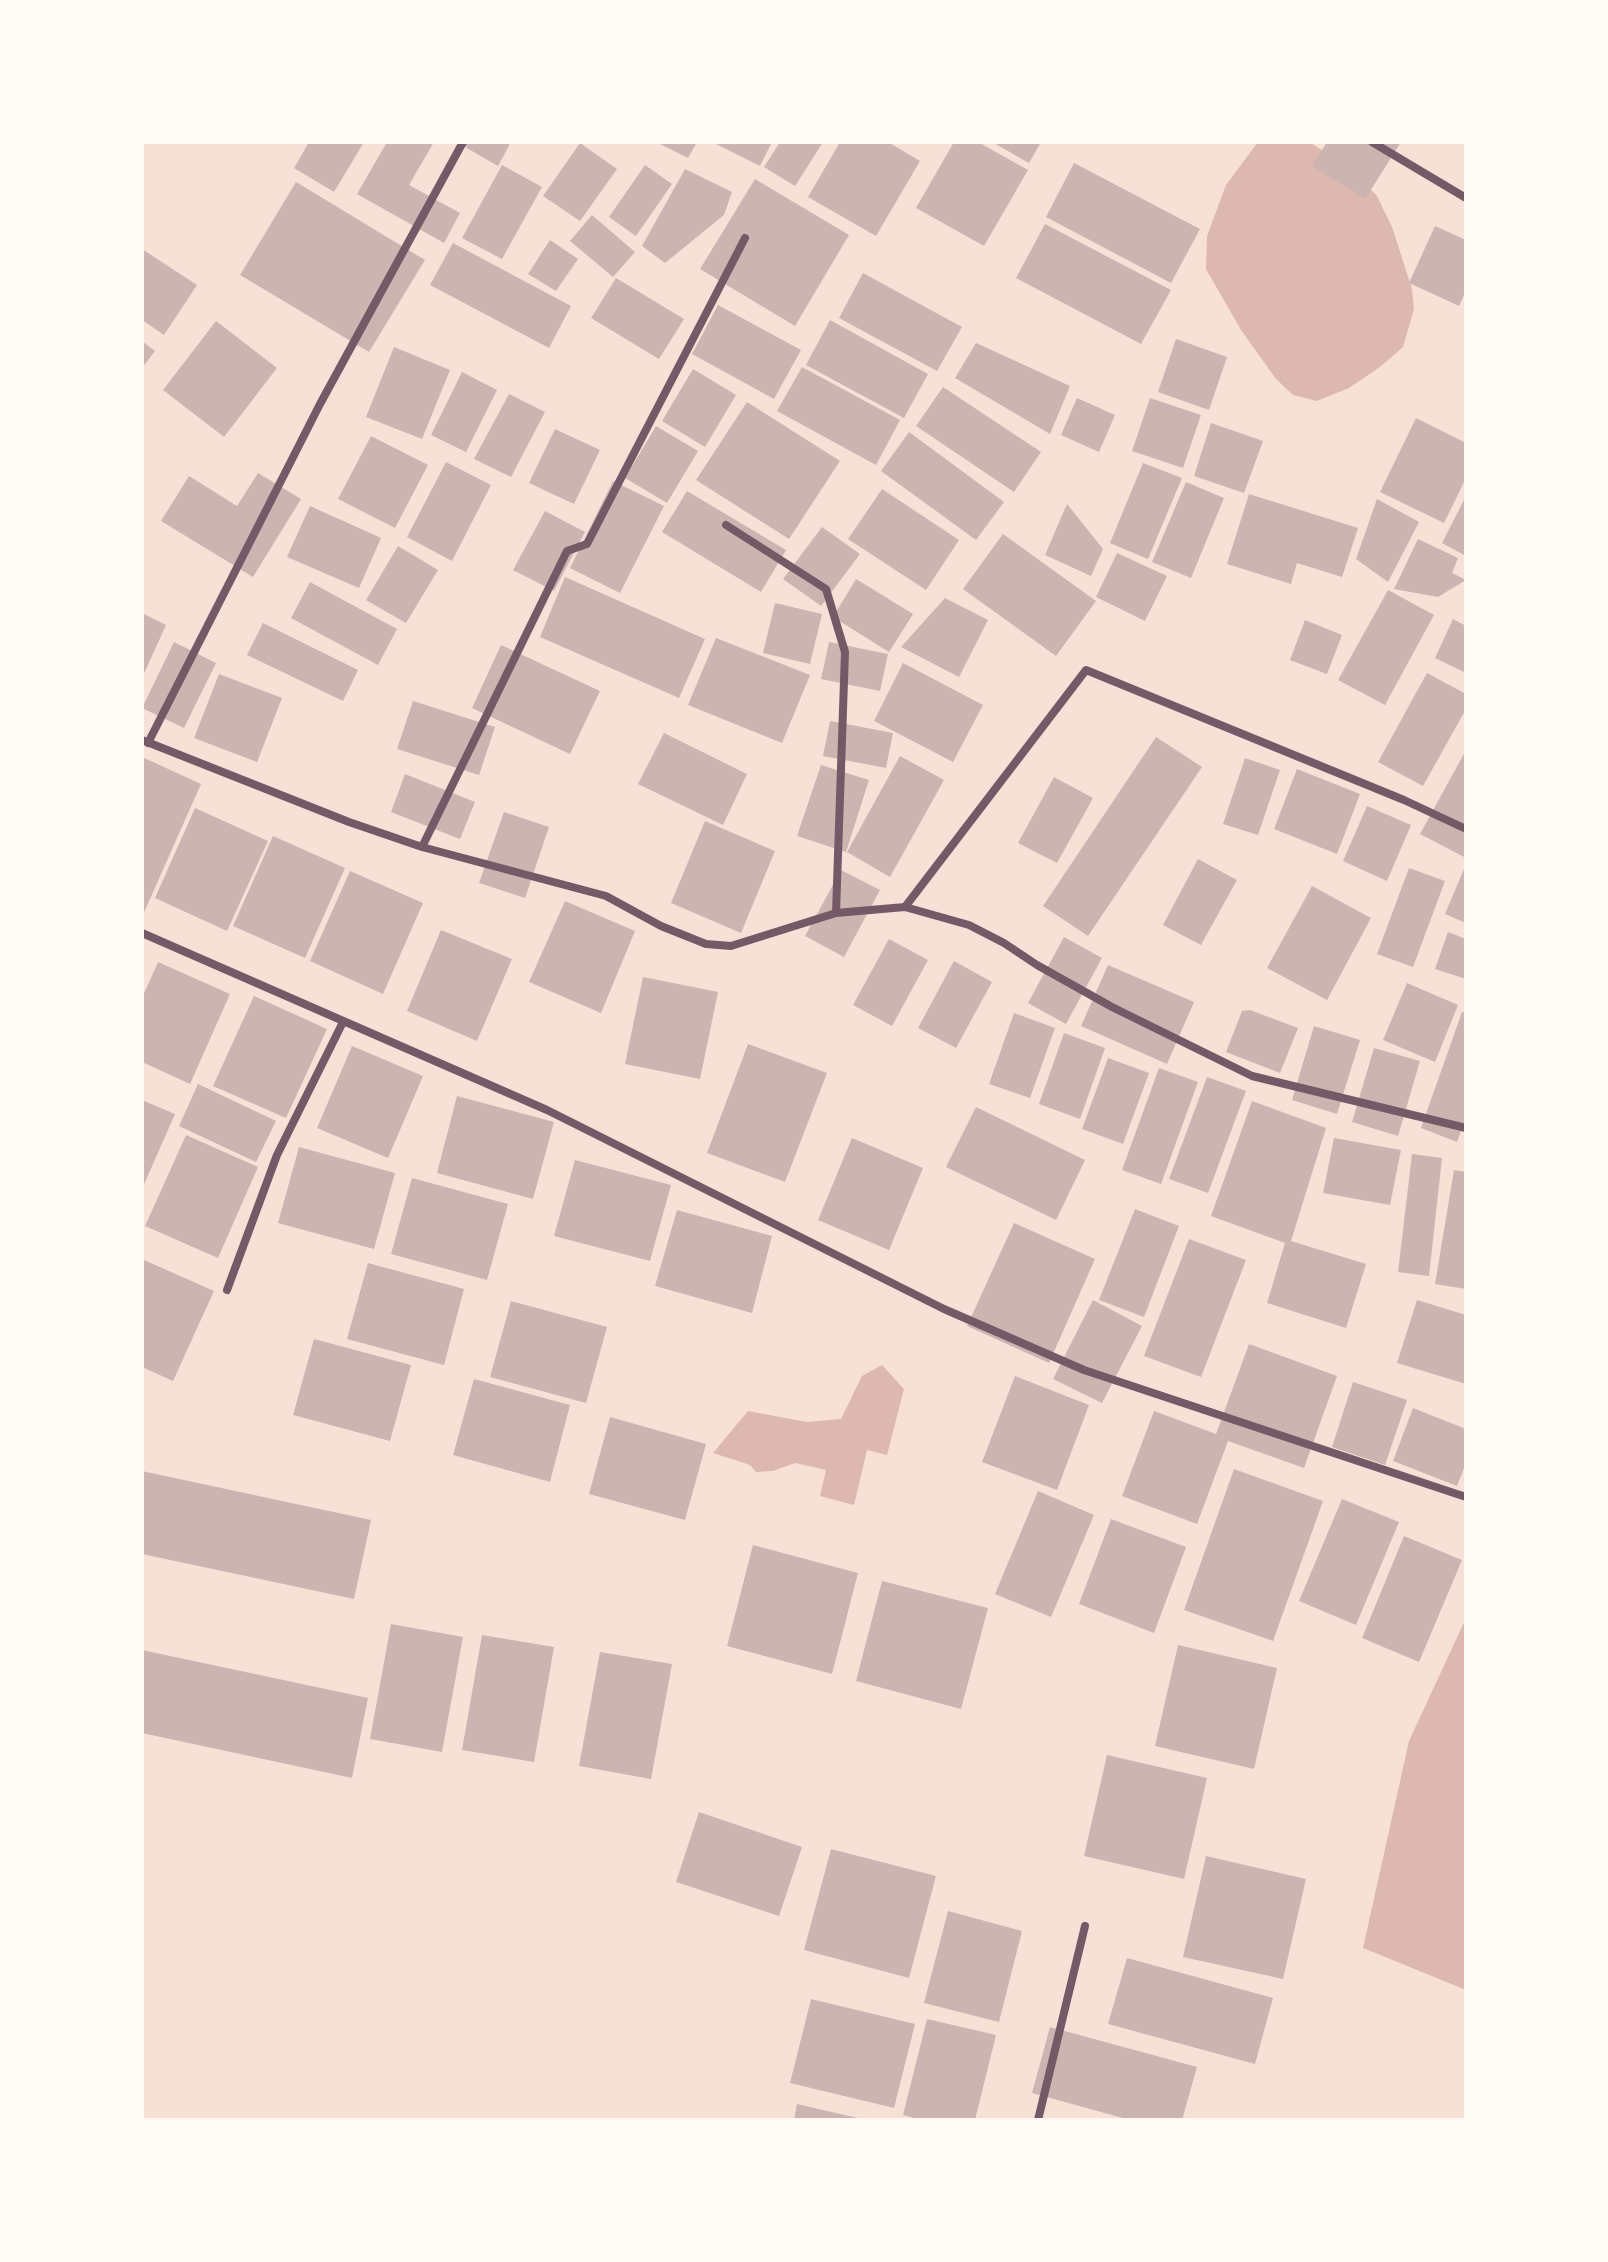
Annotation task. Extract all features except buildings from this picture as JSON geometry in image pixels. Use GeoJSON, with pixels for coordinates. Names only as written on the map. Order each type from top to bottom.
{"type":"FeatureCollection","features":[{"type":"Feature","properties":{"kind":"street"},"geometry":{"type":"LineString","coordinates":[[463,142],[320,404],[145,742],[349,822],[422,847],[606,896],[661,926],[706,944],[731,946],[836,913],[905,907],[981,931],[1112,1007],[1252,1076],[1466,1128]]}},
{"type":"Feature","properties":{"kind":"street"},"geometry":{"type":"LineString","coordinates":[[1372,142],[1466,198]]}},
{"type":"Feature","properties":{"kind":"street"},"geometry":{"type":"LineString","coordinates":[[422,847],[567,551],[587,544],[745,238]]}},
{"type":"Feature","properties":{"kind":"street"},"geometry":{"type":"LineString","coordinates":[[726,525],[826,589],[845,652],[836,913]]}},
{"type":"Feature","properties":{"kind":"street"},"geometry":{"type":"LineString","coordinates":[[905,907],[1086,670],[1404,800],[1466,829]]}},
{"type":"Feature","properties":{"kind":"street"},"geometry":{"type":"LineString","coordinates":[[142,933],[547,1110],[929,1302],[1084,1370],[1466,1497]]}},
{"type":"Feature","properties":{"kind":"street"},"geometry":{"type":"LineString","coordinates":[[227,1290],[277,1155],[343,1022]]}},
{"type":"Feature","properties":{"kind":"street"},"geometry":{"type":"LineString","coordinates":[[1038,2120],[1085,1926]]}},
{"type":"Feature","properties":{"kind":"shaded area"},"geometry":{"type":"Polygon","coordinates":[[[1258,142],[1309,142],[1347,165],[1377,196],[1392,227],[1412,289],[1414,309],[1403,347],[1349,388],[1317,401],[1293,395],[1276,379],[1241,330],[1206,269],[1207,236],[1226,185],[1258,142]]]}},
{"type":"Feature","properties":{"kind":"shaded area"},"geometry":{"type":"Polygon","coordinates":[[[882,1365],[904,1389],[887,1455],[867,1450],[854,1505],[820,1496],[826,1470],[795,1463],[773,1471],[756,1472],[750,1465],[713,1453],[748,1411],[807,1422],[841,1419],[862,1376],[882,1365]]]}},
{"type":"Feature","properties":{"kind":"shaded area"},"geometry":{"type":"Polygon","coordinates":[[[1466,1618],[1466,1990],[1363,1948],[1409,1741],[1466,1618]]]}}]}
